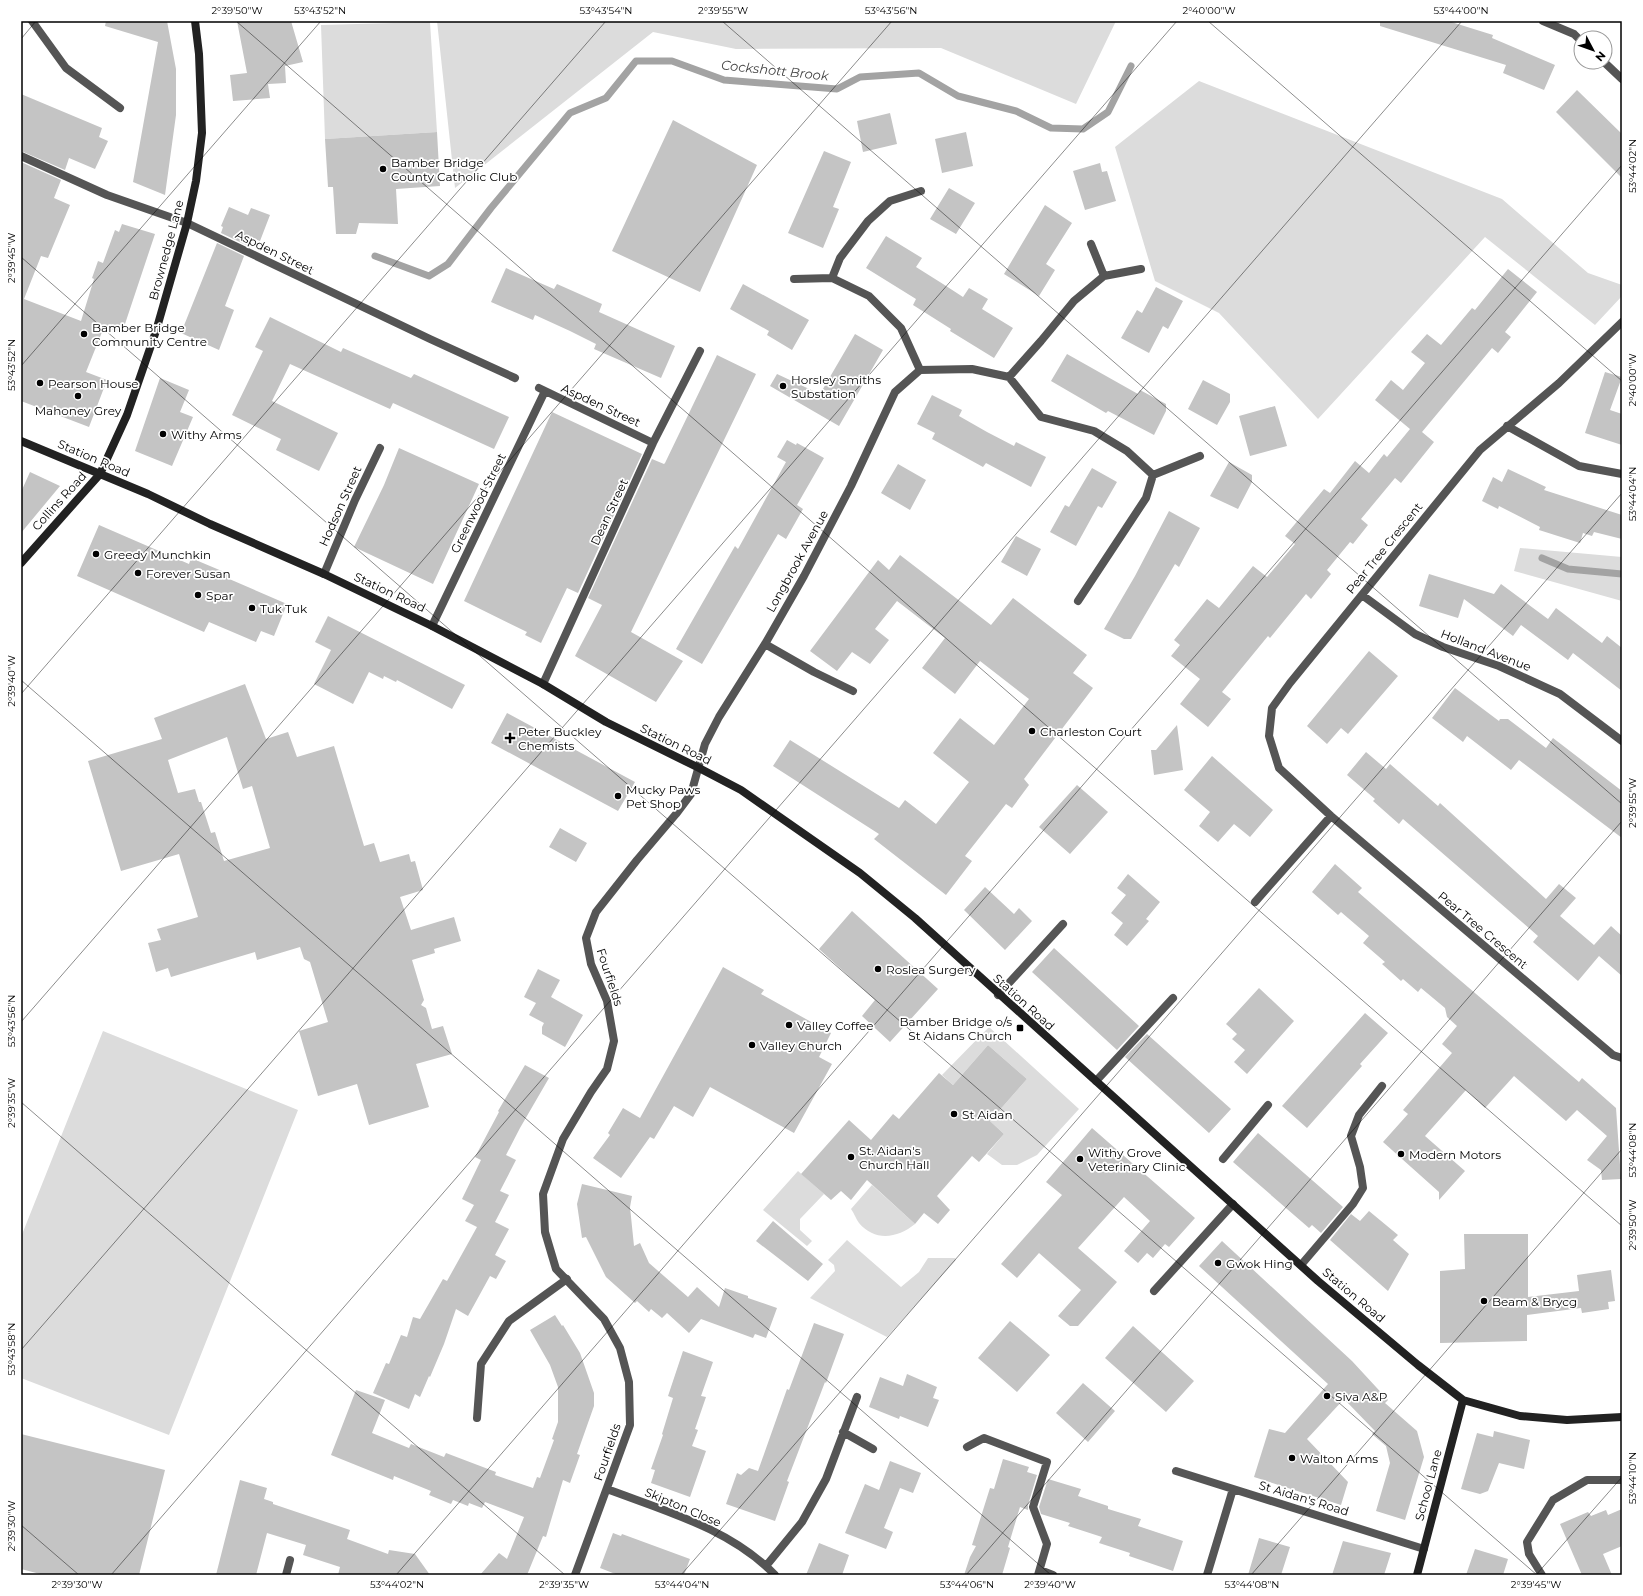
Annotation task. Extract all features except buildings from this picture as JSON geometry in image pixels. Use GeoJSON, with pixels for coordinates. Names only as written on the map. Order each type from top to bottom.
{"type":"FeatureCollection","features":[{"type":"Feature","properties":{"kind":"main road","name":"Brownedge Lane"},"geometry":{"type":"LineString","coordinates":[[100,474],[127,415],[149,352],[187,223],[196,181],[202,133],[199,54],[195,21]]}},
{"type":"Feature","properties":{"kind":"main road","name":"Station Road"},"geometry":{"type":"LineString","coordinates":[[21,441],[148,494],[210,524],[324,574],[432,626],[543,684],[606,722],[741,790],[860,873],[915,918],[1301,1265],[1418,1365],[1463,1400]]}},
{"type":"Feature","properties":{"kind":"main road","name":"Collins Road"},"geometry":{"type":"LineString","coordinates":[[21,563],[100,474]]}},
{"type":"Feature","properties":{"kind":"main road"},"geometry":{"type":"LineString","coordinates":[[1463,1400],[1520,1416],[1567,1420],[1622,1417]]}},
{"type":"Feature","properties":{"kind":"main road","name":"School Lane"},"geometry":{"type":"LineString","coordinates":[[1417,1575],[1463,1400]]}},
{"type":"Feature","properties":{"kind":"street"},"geometry":{"type":"LineString","coordinates":[[32,21],[66,68],[120,108]]}},
{"type":"Feature","properties":{"kind":"street"},"geometry":{"type":"LineString","coordinates":[[1544,21],[1573,34]]}},
{"type":"Feature","properties":{"kind":"street"},"geometry":{"type":"LineString","coordinates":[[1612,70],[1622,79]]}},
{"type":"Feature","properties":{"kind":"street","name":"Aspden Street"},"geometry":{"type":"LineString","coordinates":[[21,156],[107,195],[187,223],[515,378]]}},
{"type":"Feature","properties":{"kind":"street"},"geometry":{"type":"LineString","coordinates":[[832,278],[840,258],[868,221],[890,201],[921,190]]}},
{"type":"Feature","properties":{"kind":"street"},"geometry":{"type":"LineString","coordinates":[[1091,244],[1104,276]]}},
{"type":"Feature","properties":{"kind":"street"},"geometry":{"type":"LineString","coordinates":[[1009,377],[1074,301],[1104,276],[1140,269]]}},
{"type":"Feature","properties":{"kind":"street"},"geometry":{"type":"LineString","coordinates":[[794,279],[832,278],[869,296],[900,328],[920,370],[972,369],[1009,377],[1041,417],[1094,432],[1127,451],[1153,475]]}},
{"type":"Feature","properties":{"kind":"street","name":"Pear Tree Crescent"},"geometry":{"type":"LineString","coordinates":[[1622,322],[1559,383],[1480,450],[1290,683],[1272,708],[1269,736],[1279,768],[1331,816],[1613,1055],[1622,1058]]}},
{"type":"Feature","properties":{"kind":"street","name":"Dean Street"},"geometry":{"type":"LineString","coordinates":[[543,684],[654,443],[700,351]]}},
{"type":"Feature","properties":{"kind":"street","name":"Longbrook Avenue"},"geometry":{"type":"LineString","coordinates":[[699,768],[705,744],[719,717],[765,644],[804,576],[851,486],[895,392],[920,370]]}},
{"type":"Feature","properties":{"kind":"street","name":"Aspden Street"},"geometry":{"type":"LineString","coordinates":[[542,390],[654,443]]}},
{"type":"Feature","properties":{"kind":"street","name":"Greenwood Street"},"geometry":{"type":"LineString","coordinates":[[432,626],[542,390]]}},
{"type":"Feature","properties":{"kind":"street"},"geometry":{"type":"LineString","coordinates":[[1507,426],[1579,466],[1622,474]]}},
{"type":"Feature","properties":{"kind":"street","name":"Hodson Street"},"geometry":{"type":"LineString","coordinates":[[324,574],[355,500],[380,448]]}},
{"type":"Feature","properties":{"kind":"street"},"geometry":{"type":"LineString","coordinates":[[1153,475],[1200,456]]}},
{"type":"Feature","properties":{"kind":"street"},"geometry":{"type":"LineString","coordinates":[[1078,601],[1146,498],[1153,475]]}},
{"type":"Feature","properties":{"kind":"street","name":"Holland Avenue"},"geometry":{"type":"LineString","coordinates":[[1362,595],[1415,634],[1443,647],[1499,666],[1560,694],[1622,741]]}},
{"type":"Feature","properties":{"kind":"street"},"geometry":{"type":"LineString","coordinates":[[765,644],[814,672],[853,691]]}},
{"type":"Feature","properties":{"kind":"street","name":"Fourfields"},"geometry":{"type":"LineString","coordinates":[[575,1575],[630,1425],[629,1382],[620,1348],[604,1319],[556,1269],[545,1232],[543,1194],[563,1139],[591,1092],[607,1069],[614,1041],[607,1001],[591,964],[586,938],[596,912],[636,860],[676,814],[691,794],[699,768]]}},
{"type":"Feature","properties":{"kind":"street"},"geometry":{"type":"LineString","coordinates":[[1255,902],[1331,816]]}},
{"type":"Feature","properties":{"kind":"street"},"geometry":{"type":"LineString","coordinates":[[998,994],[1063,924]]}},
{"type":"Feature","properties":{"kind":"street"},"geometry":{"type":"LineString","coordinates":[[1096,1081],[1173,998]]}},
{"type":"Feature","properties":{"kind":"street"},"geometry":{"type":"LineString","coordinates":[[1301,1265],[1353,1204],[1363,1188],[1360,1167],[1351,1136],[1359,1115],[1382,1086]]}},
{"type":"Feature","properties":{"kind":"street"},"geometry":{"type":"LineString","coordinates":[[1223,1159],[1268,1105]]}},
{"type":"Feature","properties":{"kind":"street"},"geometry":{"type":"LineString","coordinates":[[1154,1291],[1233,1204]]}},
{"type":"Feature","properties":{"kind":"street"},"geometry":{"type":"LineString","coordinates":[[477,1418],[481,1364],[509,1322],[567,1280]]}},
{"type":"Feature","properties":{"kind":"street"},"geometry":{"type":"LineString","coordinates":[[766,1566],[802,1522],[826,1478],[857,1397]]}},
{"type":"Feature","properties":{"kind":"street"},"geometry":{"type":"LineString","coordinates":[[843,1432],[873,1449]]}},
{"type":"Feature","properties":{"kind":"street"},"geometry":{"type":"LineString","coordinates":[[967,1447],[984,1438],[1046,1462],[1033,1506],[1047,1544],[1039,1573],[1053,1575]]}},
{"type":"Feature","properties":{"kind":"street","name":"St Aidan's Road"},"geometry":{"type":"LineString","coordinates":[[1176,1471],[1424,1549]]}},
{"type":"Feature","properties":{"kind":"street"},"geometry":{"type":"LineString","coordinates":[[1542,1575],[1529,1554],[1527,1542],[1553,1500],[1587,1480],[1622,1480]]}},
{"type":"Feature","properties":{"kind":"street","name":"Skipton Close"},"geometry":{"type":"LineString","coordinates":[[607,1489],[705,1527],[742,1546],[775,1575]]}},
{"type":"Feature","properties":{"kind":"street"},"geometry":{"type":"LineString","coordinates":[[1207,1575],[1232,1489]]}},
{"type":"Feature","properties":{"kind":"street"},"geometry":{"type":"LineString","coordinates":[[286,1575],[290,1560]]}},
{"type":"Feature","properties":{"kind":"shaded area"},"geometry":{"type":"Polygon","coordinates":[[[437,21],[1116,21],[1076,104],[941,48],[736,49],[653,32],[455,188],[437,21]]]}},
{"type":"Feature","properties":{"kind":"shaded area"},"geometry":{"type":"Polygon","coordinates":[[[430,22],[437,132],[325,139],[321,25],[430,22]]]}},
{"type":"Feature","properties":{"kind":"shaded area"},"geometry":{"type":"Polygon","coordinates":[[[1199,81],[1502,199],[1588,273],[1622,285],[1622,296],[1595,325],[1485,237],[1318,419],[1219,313],[1155,281],[1115,147],[1199,81]]]}},
{"type":"Feature","properties":{"kind":"shaded area"},"geometry":{"type":"Polygon","coordinates":[[[1520,548],[1622,557],[1622,601],[1514,571],[1520,548]]]}},
{"type":"Feature","properties":{"kind":"shaded area"},"geometry":{"type":"Polygon","coordinates":[[[989,1027],[1079,1109],[1037,1155],[1017,1165],[1002,1165],[987,1154],[1004,1134],[990,1121],[1027,1079],[988,1045],[953,1085],[942,1075],[989,1027]]]}},
{"type":"Feature","properties":{"kind":"shaded area"},"geometry":{"type":"Polygon","coordinates":[[[103,1031],[298,1110],[169,1435],[21,1378],[21,1237],[103,1031]]]}},
{"type":"Feature","properties":{"kind":"shaded area"},"geometry":{"type":"Polygon","coordinates":[[[798,1171],[824,1194],[800,1219],[800,1230],[812,1241],[807,1246],[763,1210],[798,1171]]]}},
{"type":"Feature","properties":{"kind":"shaded area"},"geometry":{"type":"Polygon","coordinates":[[[872,1185],[915,1224],[894,1235],[887,1236],[872,1233],[865,1229],[859,1223],[851,1209],[872,1185]]]}},
{"type":"Feature","properties":{"kind":"shaded area"},"geometry":{"type":"Polygon","coordinates":[[[847,1240],[901,1287],[919,1272],[928,1258],[955,1258],[956,1260],[887,1337],[810,1298],[835,1271],[834,1265],[828,1260],[847,1240]]]}},
{"type":"Feature","properties":{"kind":"waterway","name":"Cockshott Brook"},"geometry":{"type":"LineString","coordinates":[[375,256],[429,276],[448,264],[491,208],[570,113],[606,98],[636,61],[672,61],[724,80],[837,89],[860,77],[919,73],[958,96],[1016,111],[1051,128],[1083,129],[1108,112],[1131,66]]}},
{"type":"Feature","properties":{"kind":"waterway"},"geometry":{"type":"LineString","coordinates":[[1542,558],[1568,569],[1622,574]]}},
{"type":"Feature","properties":{"kind":"place","name":"Bamber Bridge County Catholic Club"},"geometry":{"type":"Point","coordinates":[383,169]}},
{"type":"Feature","properties":{"kind":"place","name":"Bamber Bridge Community Centre"},"geometry":{"type":"Point","coordinates":[84,334]}},
{"type":"Feature","properties":{"kind":"place","name":"Pearson House"},"geometry":{"type":"Point","coordinates":[40,383]}},
{"type":"Feature","properties":{"kind":"place","name":"Horsley Smiths Substation"},"geometry":{"type":"Point","coordinates":[783,386]}},
{"type":"Feature","properties":{"kind":"place","name":"Mahoney Grey"},"geometry":{"type":"Point","coordinates":[78,396]}},
{"type":"Feature","properties":{"kind":"place","name":"Withy Arms"},"geometry":{"type":"Point","coordinates":[163,434]}},
{"type":"Feature","properties":{"kind":"place","name":"Greedy Munchkin"},"geometry":{"type":"Point","coordinates":[96,554]}},
{"type":"Feature","properties":{"kind":"place","name":"Forever Susan"},"geometry":{"type":"Point","coordinates":[138,573]}},
{"type":"Feature","properties":{"kind":"place","name":"Spar"},"geometry":{"type":"Point","coordinates":[198,595]}},
{"type":"Feature","properties":{"kind":"place","name":"Tuk Tuk"},"geometry":{"type":"Point","coordinates":[252,608]}},
{"type":"Feature","properties":{"kind":"place","name":"Charleston Court"},"geometry":{"type":"Point","coordinates":[1032,731]}},
{"type":"Feature","properties":{"kind":"place","name":"Peter Buckley Chemists"},"geometry":{"type":"Point","coordinates":[510,738]}},
{"type":"Feature","properties":{"kind":"place","name":"Mucky Paws Pet Shop"},"geometry":{"type":"Point","coordinates":[618,796]}},
{"type":"Feature","properties":{"kind":"place","name":"Roslea Surgery"},"geometry":{"type":"Point","coordinates":[878,969]}},
{"type":"Feature","properties":{"kind":"place","name":"Valley Coffee"},"geometry":{"type":"Point","coordinates":[789,1025]}},
{"type":"Feature","properties":{"kind":"place","name":"Bamber Bridge o/s St Aidans Church"},"geometry":{"type":"Point","coordinates":[1020,1028]}},
{"type":"Feature","properties":{"kind":"place","name":"Valley Church"},"geometry":{"type":"Point","coordinates":[752,1045]}},
{"type":"Feature","properties":{"kind":"place","name":"St Aidan"},"geometry":{"type":"Point","coordinates":[954,1114]}},
{"type":"Feature","properties":{"kind":"place","name":"Modern Motors"},"geometry":{"type":"Point","coordinates":[1401,1154]}},
{"type":"Feature","properties":{"kind":"place","name":"St. Aidan's Church Hall"},"geometry":{"type":"Point","coordinates":[851,1157]}},
{"type":"Feature","properties":{"kind":"place","name":"Withy Grove Veterinary Clinic"},"geometry":{"type":"Point","coordinates":[1080,1159]}},
{"type":"Feature","properties":{"kind":"place","name":"Gwok Hing"},"geometry":{"type":"Point","coordinates":[1218,1263]}},
{"type":"Feature","properties":{"kind":"place","name":"Beam & Brycg"},"geometry":{"type":"Point","coordinates":[1484,1301]}},
{"type":"Feature","properties":{"kind":"place","name":"Siva A&P"},"geometry":{"type":"Point","coordinates":[1327,1396]}},
{"type":"Feature","properties":{"kind":"place","name":"Walton Arms"},"geometry":{"type":"Point","coordinates":[1292,1458]}}]}
